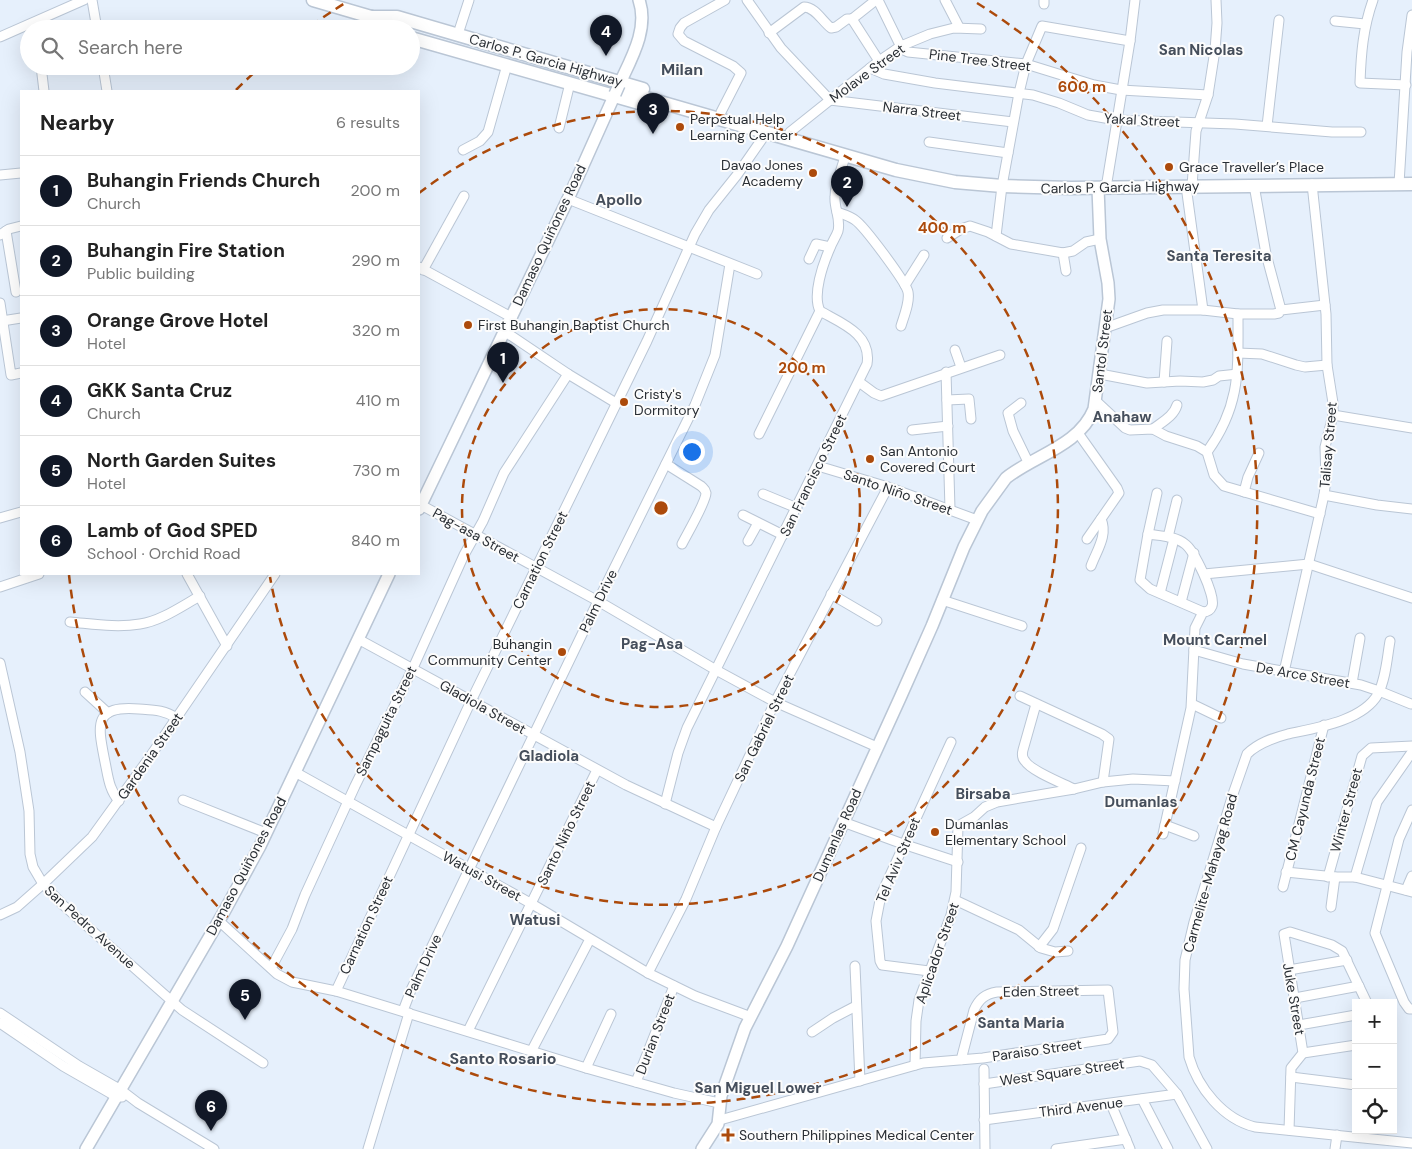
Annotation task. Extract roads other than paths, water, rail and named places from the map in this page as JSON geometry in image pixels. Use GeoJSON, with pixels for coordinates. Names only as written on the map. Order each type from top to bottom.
{"type":"FeatureCollection","features":[{"type":"Feature","properties":{"kind":"highway","name":"Carlos P. Garcia Highway"},"geometry":{"type":"LineString","coordinates":[[313,0],[381,20]]}},
{"type":"Feature","properties":{"kind":"highway","name":"Carlos P. Garcia Highway"},"geometry":{"type":"LineString","coordinates":[[371,17],[397,16],[411,20]]}},
{"type":"Feature","properties":{"kind":"highway","name":"Carlos P. Garcia Highway"},"geometry":{"type":"LineString","coordinates":[[371,17],[375,20]]}},
{"type":"Feature","properties":{"kind":"highway","name":"Carlos P. Garcia Highway"},"geometry":{"type":"LineString","coordinates":[[420,23],[458,34],[762,139],[802,151],[832,152]]}},
{"type":"Feature","properties":{"kind":"highway","name":"Carlos P. Garcia Highway"},"geometry":{"type":"LineString","coordinates":[[420,31],[845,156],[896,170],[955,182],[1002,186],[1102,188],[1406,184]]}},
{"type":"Feature","properties":{"kind":"highway","name":"Carlos P. Garcia Highway"},"geometry":{"type":"LineString","coordinates":[[420,41],[570,84],[617,89],[722,112],[806,136],[832,152]]}},
{"type":"Feature","properties":{"kind":"main road","name":"Damaso Quiñones Road"},"geometry":{"type":"LineString","coordinates":[[420,507],[568,198],[634,52],[642,17],[639,0]]}},
{"type":"Feature","properties":{"kind":"main road","name":"Santol Street"},"geometry":{"type":"LineString","coordinates":[[977,520],[1000,484],[1012,474],[1060,446],[1078,432],[1091,416],[1096,401],[1109,299],[1100,239],[1102,188]]}},
{"type":"Feature","properties":{"kind":"main road","name":"Dumanlas Road"},"geometry":{"type":"LineString","coordinates":[[720,1120],[719,1103],[740,1040],[787,946],[877,748],[977,520]]}},
{"type":"Feature","properties":{"kind":"main road","name":"Damaso Quiñones Road"},"geometry":{"type":"LineString","coordinates":[[86,1149],[122,1094],[266,833],[389,575]]}},
{"type":"Feature","properties":{"kind":"main road"},"geometry":{"type":"LineString","coordinates":[[702,1149],[720,1120]]}},
{"type":"Feature","properties":{"kind":"street"},"geometry":{"type":"LineString","coordinates":[[46,20],[84,0]]}},
{"type":"Feature","properties":{"kind":"street"},"geometry":{"type":"LineString","coordinates":[[92,0],[95,20]]}},
{"type":"Feature","properties":{"kind":"street"},"geometry":{"type":"LineString","coordinates":[[458,34],[469,0]]}},
{"type":"Feature","properties":{"kind":"street"},"geometry":{"type":"LineString","coordinates":[[722,112],[741,72],[684,41],[678,34],[684,23],[725,0]]}},
{"type":"Feature","properties":{"kind":"street"},"geometry":{"type":"LineString","coordinates":[[747,0],[769,33],[830,100]]}},
{"type":"Feature","properties":{"kind":"street"},"geometry":{"type":"LineString","coordinates":[[769,33],[804,7],[813,10],[833,29],[847,19],[852,19],[877,0],[901,46]]}},
{"type":"Feature","properties":{"kind":"street"},"geometry":{"type":"LineString","coordinates":[[945,0],[959,27]]}},
{"type":"Feature","properties":{"kind":"street"},"geometry":{"type":"LineString","coordinates":[[1102,188],[1130,41],[1135,0]]}},
{"type":"Feature","properties":{"kind":"street"},"geometry":{"type":"LineString","coordinates":[[1203,310],[1189,186],[1198,123],[1208,95],[1215,50],[1216,0]]}},
{"type":"Feature","properties":{"kind":"street"},"geometry":{"type":"LineString","coordinates":[[1373,0],[1365,24],[1360,52],[1360,83],[1406,84]]}},
{"type":"Feature","properties":{"kind":"street"},"geometry":{"type":"LineString","coordinates":[[1406,184],[1407,52],[1412,15]]}},
{"type":"Feature","properties":{"kind":"street"},"geometry":{"type":"LineString","coordinates":[[852,19],[880,61]]}},
{"type":"Feature","properties":{"kind":"street"},"geometry":{"type":"LineString","coordinates":[[1268,126],[1279,20]]}},
{"type":"Feature","properties":{"kind":"street"},"geometry":{"type":"LineString","coordinates":[[1336,21],[1365,24]]}},
{"type":"Feature","properties":{"kind":"street"},"geometry":{"type":"LineString","coordinates":[[996,236],[1002,186],[1019,93],[1026,64],[1042,26],[1130,41]]}},
{"type":"Feature","properties":{"kind":"street","name":"Molave Street"},"geometry":{"type":"LineString","coordinates":[[790,132],[870,68],[901,46],[930,34],[959,27],[981,29]]}},
{"type":"Feature","properties":{"kind":"street"},"geometry":{"type":"LineString","coordinates":[[0,37],[20,30]]}},
{"type":"Feature","properties":{"kind":"street","name":"Pine Tree Street"},"geometry":{"type":"LineString","coordinates":[[901,46],[905,51],[912,53],[1026,64],[1094,86],[1121,90],[1208,95]]}},
{"type":"Feature","properties":{"kind":"street"},"geometry":{"type":"LineString","coordinates":[[463,150],[480,141],[488,132],[507,65]]}},
{"type":"Feature","properties":{"kind":"street","name":"Yakal Street"},"geometry":{"type":"LineString","coordinates":[[870,68],[891,76],[1046,98],[1099,118],[1361,132]]}},
{"type":"Feature","properties":{"kind":"street"},"geometry":{"type":"LineString","coordinates":[[42,75],[44,90]]}},
{"type":"Feature","properties":{"kind":"street"},"geometry":{"type":"LineString","coordinates":[[104,75],[107,90]]}},
{"type":"Feature","properties":{"kind":"street"},"geometry":{"type":"LineString","coordinates":[[559,128],[570,84]]}},
{"type":"Feature","properties":{"kind":"street","name":"Narra Street"},"geometry":{"type":"LineString","coordinates":[[830,100],[1013,122]]}},
{"type":"Feature","properties":{"kind":"street","name":"Carnation Street"},"geometry":{"type":"LineString","coordinates":[[336,991],[471,701],[658,319],[689,248],[709,210],[762,139]]}},
{"type":"Feature","properties":{"kind":"street"},"geometry":{"type":"LineString","coordinates":[[930,142],[1008,153]]}},
{"type":"Feature","properties":{"kind":"street"},"geometry":{"type":"LineString","coordinates":[[760,434],[820,311],[816,300],[817,291],[830,247],[838,231],[835,192],[845,156]]}},
{"type":"Feature","properties":{"kind":"street"},"geometry":{"type":"LineString","coordinates":[[0,175],[20,173]]}},
{"type":"Feature","properties":{"kind":"street","name":"Talisay Street"},"geometry":{"type":"LineString","coordinates":[[1284,672],[1324,495],[1326,479],[1325,447],[1334,403],[1328,366],[1325,305],[1312,184]]}},
{"type":"Feature","properties":{"kind":"street"},"geometry":{"type":"LineString","coordinates":[[1254,185],[1266,254],[1281,310]]}},
{"type":"Feature","properties":{"kind":"street"},"geometry":{"type":"LineString","coordinates":[[464,196],[421,269],[511,317]]}},
{"type":"Feature","properties":{"kind":"street"},"geometry":{"type":"LineString","coordinates":[[568,198],[757,274]]}},
{"type":"Feature","properties":{"kind":"street"},"geometry":{"type":"LineString","coordinates":[[837,212],[848,216],[860,224],[905,285],[908,292],[908,300],[901,326]]}},
{"type":"Feature","properties":{"kind":"street"},"geometry":{"type":"LineString","coordinates":[[16,292],[3,233],[20,226]]}},
{"type":"Feature","properties":{"kind":"street"},"geometry":{"type":"LineString","coordinates":[[947,238],[961,229],[970,226],[1011,244],[1063,253],[1073,251],[1086,242],[1100,239]]}},
{"type":"Feature","properties":{"kind":"street"},"geometry":{"type":"LineString","coordinates":[[808,259],[816,244],[830,247]]}},
{"type":"Feature","properties":{"kind":"street"},"geometry":{"type":"LineString","coordinates":[[1063,253],[1066,271]]}},
{"type":"Feature","properties":{"kind":"street"},"geometry":{"type":"LineString","coordinates":[[905,285],[924,255]]}},
{"type":"Feature","properties":{"kind":"street","name":"Palm Drive"},"geometry":{"type":"LineString","coordinates":[[368,1149],[411,990],[598,601],[695,405],[710,370],[717,343],[730,264]]}},
{"type":"Feature","properties":{"kind":"street"},"geometry":{"type":"LineString","coordinates":[[0,303],[11,375],[20,373]]}},
{"type":"Feature","properties":{"kind":"street"},"geometry":{"type":"LineString","coordinates":[[1105,328],[1154,311],[1203,310],[1238,314],[1274,314],[1279,313],[1281,310],[1325,305]]}},
{"type":"Feature","properties":{"kind":"street","name":"San Francisco Street"},"geometry":{"type":"LineString","coordinates":[[665,804],[682,742],[859,382],[868,358],[864,342],[854,331],[820,311]]}},
{"type":"Feature","properties":{"kind":"street"},"geometry":{"type":"LineString","coordinates":[[1207,452],[1217,439],[1232,405],[1238,374],[1238,314]]}},
{"type":"Feature","properties":{"kind":"street"},"geometry":{"type":"LineString","coordinates":[[2,320],[20,318]]}},
{"type":"Feature","properties":{"kind":"street"},"geometry":{"type":"LineString","coordinates":[[504,331],[568,374],[616,403]]}},
{"type":"Feature","properties":{"kind":"street"},"geometry":{"type":"LineString","coordinates":[[1164,382],[1167,341]]}},
{"type":"Feature","properties":{"kind":"street"},"geometry":{"type":"LineString","coordinates":[[955,350],[961,367]]}},
{"type":"Feature","properties":{"kind":"street"},"geometry":{"type":"LineString","coordinates":[[1238,353],[1262,354],[1305,367],[1328,366]]}},
{"type":"Feature","properties":{"kind":"street"},"geometry":{"type":"LineString","coordinates":[[859,382],[874,394],[881,396],[946,372],[1000,355]]}},
{"type":"Feature","properties":{"kind":"street"},"geometry":{"type":"LineString","coordinates":[[946,372],[950,509]]}},
{"type":"Feature","properties":{"kind":"street","name":"Sampaguita Street"},"geometry":{"type":"LineString","coordinates":[[271,968],[292,929],[305,895],[348,802],[413,668],[440,606],[510,463],[568,374]]}},
{"type":"Feature","properties":{"kind":"street"},"geometry":{"type":"LineString","coordinates":[[1100,374],[1147,383],[1204,382],[1220,376],[1238,374]]}},
{"type":"Feature","properties":{"kind":"street"},"geometry":{"type":"LineString","coordinates":[[947,400],[969,399],[971,419]]}},
{"type":"Feature","properties":{"kind":"street"},"geometry":{"type":"LineString","coordinates":[[1096,401],[1124,428],[1130,430],[1153,430],[1197,446],[1207,452],[1214,475],[1217,481],[1224,486],[1320,514]]}},
{"type":"Feature","properties":{"kind":"street"},"geometry":{"type":"LineString","coordinates":[[1021,403],[1008,413],[1013,431],[1029,464]]}},
{"type":"Feature","properties":{"kind":"street"},"geometry":{"type":"LineString","coordinates":[[1153,430],[1171,415],[1177,405]]}},
{"type":"Feature","properties":{"kind":"street"},"geometry":{"type":"LineString","coordinates":[[1333,414],[1412,428]]}},
{"type":"Feature","properties":{"kind":"street"},"geometry":{"type":"LineString","coordinates":[[912,430],[948,426]]}},
{"type":"Feature","properties":{"kind":"street"},"geometry":{"type":"LineString","coordinates":[[1078,432],[1118,490],[1117,498],[1086,539]]}},
{"type":"Feature","properties":{"kind":"street"},"geometry":{"type":"LineString","coordinates":[[1244,492],[1259,453]]}},
{"type":"Feature","properties":{"kind":"street"},"geometry":{"type":"LineString","coordinates":[[666,464],[701,486],[706,494],[682,544]]}},
{"type":"Feature","properties":{"kind":"street","name":"Santo Niño Street"},"geometry":{"type":"LineString","coordinates":[[818,466],[888,487],[977,520]]}},
{"type":"Feature","properties":{"kind":"street","name":"San Gabriel Street"},"geometry":{"type":"LineString","coordinates":[[648,973],[686,899],[716,827],[775,702],[888,487]]}},
{"type":"Feature","properties":{"kind":"street"},"geometry":{"type":"LineString","coordinates":[[1148,534],[1171,538],[1187,545],[1194,553],[1204,574],[1213,604],[1210,610],[1203,612],[1145,586],[1140,580],[1148,534],[1157,493]]}},
{"type":"Feature","properties":{"kind":"street"},"geometry":{"type":"LineString","coordinates":[[763,494],[797,508]]}},
{"type":"Feature","properties":{"kind":"street"},"geometry":{"type":"LineString","coordinates":[[1324,495],[1377,505],[1412,509]]}},
{"type":"Feature","properties":{"kind":"street"},"geometry":{"type":"LineString","coordinates":[[1160,593],[1177,500]]}},
{"type":"Feature","properties":{"kind":"street","name":"Pag-asa Street"},"geometry":{"type":"LineString","coordinates":[[420,507],[598,601],[775,702],[877,748]]}},
{"type":"Feature","properties":{"kind":"street"},"geometry":{"type":"LineString","coordinates":[[0,518],[20,512]]}},
{"type":"Feature","properties":{"kind":"street"},"geometry":{"type":"LineString","coordinates":[[743,515],[783,535]]}},
{"type":"Feature","properties":{"kind":"street"},"geometry":{"type":"LineString","coordinates":[[1091,566],[1105,528],[1101,519]]}},
{"type":"Feature","properties":{"kind":"street"},"geometry":{"type":"LineString","coordinates":[[748,541],[758,523]]}},
{"type":"Feature","properties":{"kind":"street"},"geometry":{"type":"LineString","coordinates":[[1181,602],[1194,553]]}},
{"type":"Feature","properties":{"kind":"street"},"geometry":{"type":"LineString","coordinates":[[1204,574],[1309,564],[1412,598]]}},
{"type":"Feature","properties":{"kind":"street"},"geometry":{"type":"LineString","coordinates":[[0,587],[36,575]]}},
{"type":"Feature","properties":{"kind":"street"},"geometry":{"type":"LineString","coordinates":[[187,575],[200,596],[226,646]]}},
{"type":"Feature","properties":{"kind":"street","name":"Gardenia Street"},"geometry":{"type":"LineString","coordinates":[[0,915],[17,908],[92,837],[119,801],[274,575]]}},
{"type":"Feature","properties":{"kind":"street"},"geometry":{"type":"LineString","coordinates":[[831,594],[877,621]]}},
{"type":"Feature","properties":{"kind":"street"},"geometry":{"type":"LineString","coordinates":[[70,622],[116,625],[141,624],[161,617],[200,596]]}},
{"type":"Feature","properties":{"kind":"street"},"geometry":{"type":"LineString","coordinates":[[942,600],[1022,626]]}},
{"type":"Feature","properties":{"kind":"street"},"geometry":{"type":"LineString","coordinates":[[1194,836],[1164,830],[1192,704],[1195,628],[1203,612]]}},
{"type":"Feature","properties":{"kind":"street"},"geometry":{"type":"LineString","coordinates":[[1352,683],[1360,638]]}},
{"type":"Feature","properties":{"kind":"street","name":"Gladiola Street"},"geometry":{"type":"LineString","coordinates":[[358,639],[597,770],[716,827]]}},
{"type":"Feature","properties":{"kind":"street","name":"Carmelite-Mahayag Road"},"geometry":{"type":"LineString","coordinates":[[1390,641],[1379,690],[1371,704],[1343,720],[1266,741],[1247,754],[1194,922],[1184,973],[1188,1057],[1191,1066],[1208,1093],[1226,1114],[1244,1124],[1255,1127],[1412,1143]]}},
{"type":"Feature","properties":{"kind":"street","name":"De Arce Street"},"geometry":{"type":"LineString","coordinates":[[1194,650],[1243,664],[1352,683],[1379,690],[1411,704]]}},
{"type":"Feature","properties":{"kind":"street","name":"San Pedro Avenue"},"geometry":{"type":"LineString","coordinates":[[0,663],[20,752],[29,811],[30,854],[33,867],[43,884],[63,905],[172,1001],[197,1020],[263,1063]]}},
{"type":"Feature","properties":{"kind":"street"},"geometry":{"type":"LineString","coordinates":[[85,692],[108,713]]}},
{"type":"Feature","properties":{"kind":"street"},"geometry":{"type":"LineString","coordinates":[[1020,696],[1102,734],[1109,740],[1103,782]]}},
{"type":"Feature","properties":{"kind":"street"},"geometry":{"type":"LineString","coordinates":[[1036,704],[1022,750],[1022,756],[1033,768],[1074,789]]}},
{"type":"Feature","properties":{"kind":"street"},"geometry":{"type":"LineString","coordinates":[[1192,704],[1221,718]]}},
{"type":"Feature","properties":{"kind":"street"},"geometry":{"type":"LineString","coordinates":[[119,801],[111,790],[100,731],[101,721],[108,713],[126,708],[162,712],[176,718]]}},
{"type":"Feature","properties":{"kind":"street","name":"CM Cayunda Street"},"geometry":{"type":"LineString","coordinates":[[1283,887],[1324,725]]}},
{"type":"Feature","properties":{"kind":"street","name":"Tel Aviv Street"},"geometry":{"type":"LineString","coordinates":[[929,971],[884,966],[880,961],[876,913],[881,896],[903,844],[951,742]]}},
{"type":"Feature","properties":{"kind":"street","name":"Winter Street"},"geometry":{"type":"LineString","coordinates":[[1331,907],[1331,877],[1362,756],[1371,748],[1412,746]]}},
{"type":"Feature","properties":{"kind":"street"},"geometry":{"type":"LineString","coordinates":[[1355,877],[1377,802],[1412,752]]}},
{"type":"Feature","properties":{"kind":"street","name":"Santo Niño Street"},"geometry":{"type":"LineString","coordinates":[[468,1031],[597,770]]}},
{"type":"Feature","properties":{"kind":"street","name":"Watusi Street"},"geometry":{"type":"LineString","coordinates":[[295,772],[532,904],[648,973],[695,996],[751,1017]]}},
{"type":"Feature","properties":{"kind":"street","name":"Aplicador Street"},"geometry":{"type":"LineString","coordinates":[[915,1065],[918,1008],[929,971],[955,900],[958,826],[974,817],[985,807],[996,802],[1074,789],[1103,782],[1133,780],[1175,781]]}},
{"type":"Feature","properties":{"kind":"street"},"geometry":{"type":"LineString","coordinates":[[183,800],[266,833]]}},
{"type":"Feature","properties":{"kind":"street"},"geometry":{"type":"LineString","coordinates":[[1412,810],[1399,839],[1375,933],[1404,1002],[1409,1009],[1412,1009]]}},
{"type":"Feature","properties":{"kind":"street"},"geometry":{"type":"LineString","coordinates":[[843,822],[958,862]]}},
{"type":"Feature","properties":{"kind":"street"},"geometry":{"type":"LineString","coordinates":[[1039,947],[1053,929],[1081,848]]}},
{"type":"Feature","properties":{"kind":"street"},"geometry":{"type":"LineString","coordinates":[[1286,872],[1331,877],[1355,877],[1409,891],[1412,876]]}},
{"type":"Feature","properties":{"kind":"street"},"geometry":{"type":"LineString","coordinates":[[955,900],[1019,930],[1039,947],[1055,952],[1068,952]]}},
{"type":"Feature","properties":{"kind":"street"},"geometry":{"type":"LineString","coordinates":[[219,921],[271,968],[292,982],[336,991],[586,1068],[674,1093],[719,1103]]}},
{"type":"Feature","properties":{"kind":"street","name":"Juke Street"},"geometry":{"type":"LineString","coordinates":[[1291,1072],[1302,1053],[1284,934],[1290,932],[1338,948],[1347,960]]}},
{"type":"Feature","properties":{"kind":"street"},"geometry":{"type":"LineString","coordinates":[[532,1050],[590,938]]}},
{"type":"Feature","properties":{"kind":"street"},"geometry":{"type":"LineString","coordinates":[[1289,970],[1347,960],[1365,999]]}},
{"type":"Feature","properties":{"kind":"street"},"geometry":{"type":"LineString","coordinates":[[855,966],[860,1081]]}},
{"type":"Feature","properties":{"kind":"street","name":"Durian Street"},"geometry":{"type":"LineString","coordinates":[[636,1082],[674,986]]}},
{"type":"Feature","properties":{"kind":"street"},"geometry":{"type":"LineString","coordinates":[[1295,998],[1359,986]]}},
{"type":"Feature","properties":{"kind":"street","name":"Paraiso Street"},"geometry":{"type":"LineString","coordinates":[[720,1120],[915,1065],[1108,1039],[1113,1032],[1108,990]]}},
{"type":"Feature","properties":{"kind":"street","name":"Eden Street"},"geometry":{"type":"LineString","coordinates":[[961,1060],[971,1018],[977,1003],[984,996],[997,992],[1108,990]]}},
{"type":"Feature","properties":{"kind":"street"},"geometry":{"type":"LineString","coordinates":[[812,1032],[856,1006]]}},
{"type":"Feature","properties":{"kind":"street"},"geometry":{"type":"LineString","coordinates":[[0,1013],[19,1031]]}},
{"type":"Feature","properties":{"kind":"street"},"geometry":{"type":"LineString","coordinates":[[586,1068],[611,1014]]}},
{"type":"Feature","properties":{"kind":"street"},"geometry":{"type":"LineString","coordinates":[[1299,1025],[1352,1016]]}},
{"type":"Feature","properties":{"kind":"street"},"geometry":{"type":"LineString","coordinates":[[0,1023],[19,1031],[74,1063],[214,1149]]}},
{"type":"Feature","properties":{"kind":"street"},"geometry":{"type":"LineString","coordinates":[[1302,1053],[1352,1046]]}},
{"type":"Feature","properties":{"kind":"street","name":"West Square Street"},"geometry":{"type":"LineString","coordinates":[[984,1084],[1140,1061],[1152,1065],[1177,1094]]}},
{"type":"Feature","properties":{"kind":"street"},"geometry":{"type":"LineString","coordinates":[[984,1069],[985,1149]]}},
{"type":"Feature","properties":{"kind":"street"},"geometry":{"type":"LineString","coordinates":[[1289,1130],[1291,1072],[1352,1084]]}},
{"type":"Feature","properties":{"kind":"street"},"geometry":{"type":"LineString","coordinates":[[1177,1094],[1208,1149]]}},
{"type":"Feature","properties":{"kind":"street","name":"Third Avenue"},"geometry":{"type":"LineString","coordinates":[[984,1120],[1177,1094]]}},
{"type":"Feature","properties":{"kind":"street"},"geometry":{"type":"LineString","coordinates":[[1142,1099],[1168,1149]]}},
{"type":"Feature","properties":{"kind":"street"},"geometry":{"type":"LineString","coordinates":[[1111,1104],[1130,1149]]}},
{"type":"Feature","properties":{"kind":"street"},"geometry":{"type":"LineString","coordinates":[[1335,1149],[1338,1135]]}},
{"type":"Feature","properties":{"kind":"street"},"geometry":{"type":"LineString","coordinates":[[1056,1149],[1126,1139]]}},
{"type":"Feature","properties":{"kind":"tunnel"},"geometry":{"type":"LineString","coordinates":[[605,86],[627,92]]}},
{"type":"Feature","properties":{"kind":"place","name":"GKK Santa Cruz"},"geometry":{"type":"Point","coordinates":[606,56]}},
{"type":"Feature","properties":{"kind":"place","name":"Perpetual Help Learning Center"},"geometry":{"type":"Point","coordinates":[680,127]}},
{"type":"Feature","properties":{"kind":"place","name":"Orange Grove Hotel"},"geometry":{"type":"Point","coordinates":[653,134]}},
{"type":"Feature","properties":{"kind":"place","name":"Grace Traveller’s Place"},"geometry":{"type":"Point","coordinates":[1169,167]}},
{"type":"Feature","properties":{"kind":"place","name":"Davao Jones Academy"},"geometry":{"type":"Point","coordinates":[813,173]}},
{"type":"Feature","properties":{"kind":"place","name":"Buhangin Fire Station"},"geometry":{"type":"Point","coordinates":[847,207]}},
{"type":"Feature","properties":{"kind":"place","name":"First Buhangin Baptist Church"},"geometry":{"type":"Point","coordinates":[468,325]}},
{"type":"Feature","properties":{"kind":"place","name":"Buhangin Friends Church"},"geometry":{"type":"Point","coordinates":[503,383]}},
{"type":"Feature","properties":{"kind":"place","name":"Cristy's Dormitory"},"geometry":{"type":"Point","coordinates":[624,402]}},
{"type":"Feature","properties":{"kind":"place","name":"San Antonio Covered Court"},"geometry":{"type":"Point","coordinates":[870,459]}},
{"type":"Feature","properties":{"kind":"place","name":"Buhangin Community Center"},"geometry":{"type":"Point","coordinates":[562,652]}},
{"type":"Feature","properties":{"kind":"place","name":"Dumanlas Elementary School"},"geometry":{"type":"Point","coordinates":[935,832]}},
{"type":"Feature","properties":{"kind":"place","name":"North Garden Suites"},"geometry":{"type":"Point","coordinates":[245,1020]}},
{"type":"Feature","properties":{"kind":"place","name":"Lamb of God SPED"},"geometry":{"type":"Point","coordinates":[211,1131]}},
{"type":"Feature","properties":{"kind":"place","name":"Southern Philippines Medical Center"},"geometry":{"type":"Point","coordinates":[728,1135]}},
{"type":"Feature","properties":{"kind":"district","name":"San Nicolas"},"geometry":{"type":"Point","coordinates":[1201,50]}},
{"type":"Feature","properties":{"kind":"district","name":"Milan"},"geometry":{"type":"Point","coordinates":[682,69]}},
{"type":"Feature","properties":{"kind":"district","name":"Apollo"},"geometry":{"type":"Point","coordinates":[619,200]}},
{"type":"Feature","properties":{"kind":"district","name":"Santa Teresita"},"geometry":{"type":"Point","coordinates":[1219,256]}},
{"type":"Feature","properties":{"kind":"district","name":"Anahaw"},"geometry":{"type":"Point","coordinates":[1122,417]}},
{"type":"Feature","properties":{"kind":"district","name":"Mount Carmel"},"geometry":{"type":"Point","coordinates":[1215,640]}},
{"type":"Feature","properties":{"kind":"district","name":"Pag-Asa"},"geometry":{"type":"Point","coordinates":[652,644]}},
{"type":"Feature","properties":{"kind":"district","name":"Gladiola"},"geometry":{"type":"Point","coordinates":[549,756]}},
{"type":"Feature","properties":{"kind":"district","name":"Birsaba"},"geometry":{"type":"Point","coordinates":[983,794]}},
{"type":"Feature","properties":{"kind":"district","name":"Dumanlas"},"geometry":{"type":"Point","coordinates":[1141,802]}},
{"type":"Feature","properties":{"kind":"district","name":"Watusi"},"geometry":{"type":"Point","coordinates":[535,920]}},
{"type":"Feature","properties":{"kind":"district","name":"Santa Maria"},"geometry":{"type":"Point","coordinates":[1021,1023]}},
{"type":"Feature","properties":{"kind":"district","name":"Santo Rosario"},"geometry":{"type":"Point","coordinates":[503,1058]}},
{"type":"Feature","properties":{"kind":"district","name":"San Miguel Lower"},"geometry":{"type":"Point","coordinates":[758,1088]}}]}
